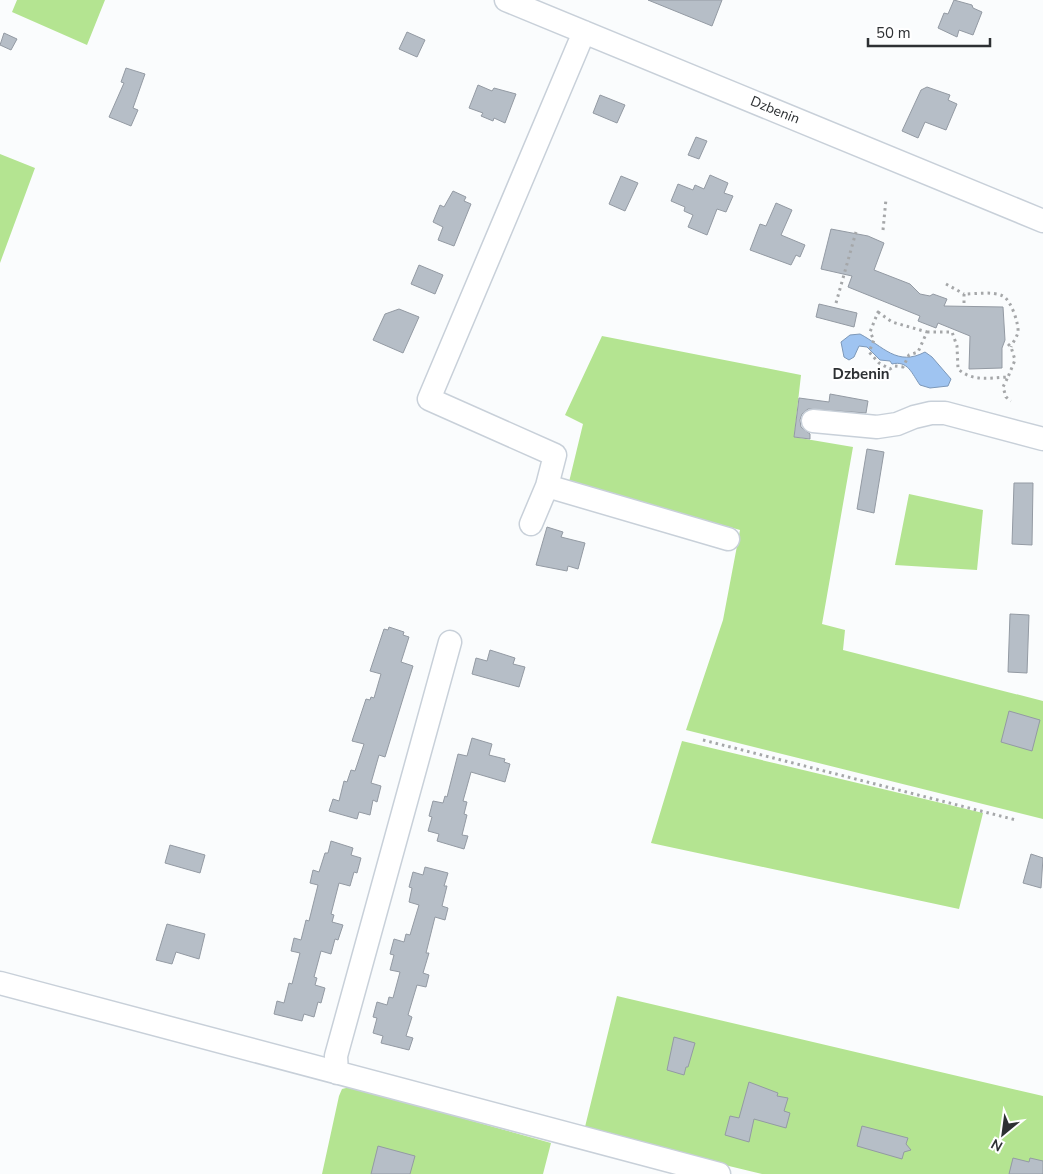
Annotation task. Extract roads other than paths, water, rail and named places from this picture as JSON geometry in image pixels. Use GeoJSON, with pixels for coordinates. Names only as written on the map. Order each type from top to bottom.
{"type":"FeatureCollection","features":[{"type":"Feature","properties":{"kind":"street","name":"Dzbenin"},"geometry":{"type":"LineString","coordinates":[[506,0],[1043,221]]}},
{"type":"Feature","properties":{"kind":"street"},"geometry":{"type":"LineString","coordinates":[[531,524],[546,486],[555,455],[429,399],[584,32]]}},
{"type":"Feature","properties":{"kind":"street"},"geometry":{"type":"LineString","coordinates":[[813,420],[877,427],[897,424],[931,413],[945,413],[1043,439]]}},
{"type":"Feature","properties":{"kind":"street"},"geometry":{"type":"LineString","coordinates":[[546,486],[728,540]]}},
{"type":"Feature","properties":{"kind":"street"},"geometry":{"type":"LineString","coordinates":[[337,1072],[336,1056],[450,642]]}},
{"type":"Feature","properties":{"kind":"street"},"geometry":{"type":"LineString","coordinates":[[0,983],[719,1174]]}},
{"type":"Feature","properties":{"kind":"water"},"geometry":{"type":"Polygon","coordinates":[[[860,334],[898,356],[915,356],[925,352],[932,357],[951,379],[948,386],[930,388],[920,385],[906,366],[880,360],[867,347],[859,346],[854,357],[849,360],[844,357],[841,342],[850,335],[860,334]]]}},
{"type":"Feature","properties":{"kind":"district","name":"Dzbenin"},"geometry":{"type":"Point","coordinates":[861,374]}}]}
